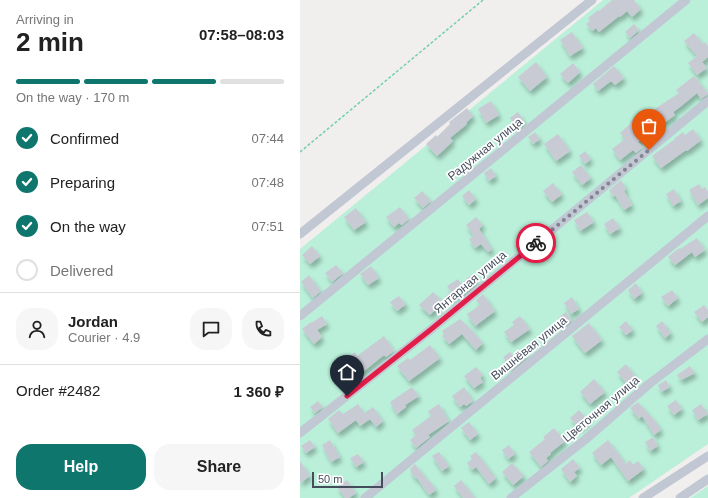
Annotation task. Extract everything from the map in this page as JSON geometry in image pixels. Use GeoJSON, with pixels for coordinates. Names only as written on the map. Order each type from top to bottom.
{"type":"FeatureCollection","features":[{"type":"Feature","properties":{"kind":"street"},"geometry":{"type":"LineString","coordinates":[[300,234],[592,0]]}},
{"type":"Feature","properties":{"kind":"street","name":"Радужная улица"},"geometry":{"type":"LineString","coordinates":[[300,316],[686,0]]}},
{"type":"Feature","properties":{"kind":"street","name":"Янтарная улица"},"geometry":{"type":"LineString","coordinates":[[300,433],[429,331],[708,101]]}},
{"type":"Feature","properties":{"kind":"street","name":"Вишнёвая улица"},"geometry":{"type":"LineString","coordinates":[[365,498],[708,216]]}},
{"type":"Feature","properties":{"kind":"street","name":"Цветочная улица"},"geometry":{"type":"LineString","coordinates":[[511,498],[586,439],[649,384],[708,339]]}},
{"type":"Feature","properties":{"kind":"street"},"geometry":{"type":"LineString","coordinates":[[644,498],[708,456]]}},
{"type":"Feature","properties":{"kind":"street"},"geometry":{"type":"LineString","coordinates":[[680,498],[708,479]]}},
{"type":"Feature","properties":{"kind":"path"},"geometry":{"type":"LineString","coordinates":[[300,152],[483,0]]}},
{"type":"Feature","properties":{"kind":"green space"},"geometry":{"type":"Polygon","coordinates":[[[603,0],[708,0],[708,444],[629,498],[300,498],[300,249],[603,0]]]}},
{"type":"Feature","properties":{"kind":"green space"},"geometry":{"type":"Polygon","coordinates":[[[708,486],[708,498],[690,498],[708,486]]]}},
{"type":"Feature","properties":{"kind":"building"},"geometry":{"type":"Polygon","coordinates":[[[612,0],[634,0],[641,9],[632,17],[627,11],[599,32],[596,28],[592,31],[586,24],[590,21],[588,18],[612,0]]]}},
{"type":"Feature","properties":{"kind":"building"},"geometry":{"type":"Polygon","coordinates":[[[634,24],[639,30],[630,38],[625,32],[634,24]]]}},
{"type":"Feature","properties":{"kind":"building"},"geometry":{"type":"Polygon","coordinates":[[[572,32],[583,48],[570,56],[560,40],[572,32]]]}},
{"type":"Feature","properties":{"kind":"building"},"geometry":{"type":"Polygon","coordinates":[[[694,33],[703,44],[705,42],[708,46],[708,57],[702,62],[707,68],[697,75],[688,63],[697,56],[684,41],[694,33]]]}},
{"type":"Feature","properties":{"kind":"building"},"geometry":{"type":"Polygon","coordinates":[[[536,62],[547,77],[530,91],[518,77],[536,62]]]}},
{"type":"Feature","properties":{"kind":"building"},"geometry":{"type":"Polygon","coordinates":[[[573,63],[580,72],[568,83],[560,74],[573,63]]]}},
{"type":"Feature","properties":{"kind":"building"},"geometry":{"type":"Polygon","coordinates":[[[614,66],[624,78],[615,85],[611,81],[598,91],[593,84],[614,66]]]}},
{"type":"Feature","properties":{"kind":"building"},"geometry":{"type":"Polygon","coordinates":[[[694,76],[708,94],[701,99],[697,93],[673,112],[675,115],[664,123],[663,120],[638,142],[643,147],[636,153],[633,150],[620,160],[612,149],[625,139],[620,133],[643,110],[647,114],[679,93],[676,90],[694,76]]]}},
{"type":"Feature","properties":{"kind":"building"},"geometry":{"type":"Polygon","coordinates":[[[491,101],[499,115],[486,123],[478,109],[491,101]]]}},
{"type":"Feature","properties":{"kind":"building"},"geometry":{"type":"Polygon","coordinates":[[[467,108],[473,116],[466,123],[467,124],[450,138],[453,141],[437,156],[426,144],[436,135],[437,137],[450,124],[449,122],[467,108]]]}},
{"type":"Feature","properties":{"kind":"building"},"geometry":{"type":"Polygon","coordinates":[[[518,112],[524,121],[516,127],[510,118],[518,112]]]}},
{"type":"Feature","properties":{"kind":"building"},"geometry":{"type":"Polygon","coordinates":[[[693,129],[701,140],[661,168],[652,156],[683,132],[685,135],[693,129]]]}},
{"type":"Feature","properties":{"kind":"building"},"geometry":{"type":"Polygon","coordinates":[[[535,132],[540,139],[533,144],[528,137],[535,132]]]}},
{"type":"Feature","properties":{"kind":"building"},"geometry":{"type":"Polygon","coordinates":[[[558,134],[570,151],[556,161],[544,144],[558,134]]]}},
{"type":"Feature","properties":{"kind":"building"},"geometry":{"type":"Polygon","coordinates":[[[585,151],[591,159],[585,164],[579,156],[585,151]]]}},
{"type":"Feature","properties":{"kind":"building"},"geometry":{"type":"Polygon","coordinates":[[[581,165],[591,178],[582,185],[572,172],[581,165]]]}},
{"type":"Feature","properties":{"kind":"building"},"geometry":{"type":"Polygon","coordinates":[[[491,168],[496,176],[489,181],[484,173],[491,168]]]}},
{"type":"Feature","properties":{"kind":"building"},"geometry":{"type":"Polygon","coordinates":[[[621,180],[626,189],[624,191],[632,205],[624,210],[615,195],[613,197],[609,190],[621,180]]]}},
{"type":"Feature","properties":{"kind":"building"},"geometry":{"type":"Polygon","coordinates":[[[553,183],[562,194],[552,202],[543,191],[553,183]]]}},
{"type":"Feature","properties":{"kind":"building"},"geometry":{"type":"Polygon","coordinates":[[[699,184],[702,189],[705,187],[708,192],[708,198],[698,205],[689,190],[699,184]]]}},
{"type":"Feature","properties":{"kind":"building"},"geometry":{"type":"Polygon","coordinates":[[[674,189],[681,201],[673,206],[666,194],[674,189]]]}},
{"type":"Feature","properties":{"kind":"building"},"geometry":{"type":"Polygon","coordinates":[[[469,190],[476,199],[469,205],[462,196],[469,190]]]}},
{"type":"Feature","properties":{"kind":"building"},"geometry":{"type":"Polygon","coordinates":[[[422,191],[431,201],[423,208],[414,198],[422,191]]]}},
{"type":"Feature","properties":{"kind":"building"},"geometry":{"type":"Polygon","coordinates":[[[400,207],[409,219],[402,225],[399,223],[394,227],[386,217],[400,207]]]}},
{"type":"Feature","properties":{"kind":"building"},"geometry":{"type":"Polygon","coordinates":[[[356,208],[366,222],[354,230],[344,217],[356,208]]]}},
{"type":"Feature","properties":{"kind":"building"},"geometry":{"type":"Polygon","coordinates":[[[587,212],[594,222],[580,231],[574,220],[587,212]]]}},
{"type":"Feature","properties":{"kind":"building"},"geometry":{"type":"Polygon","coordinates":[[[476,217],[483,225],[479,229],[492,249],[488,252],[481,244],[475,248],[469,239],[474,236],[466,225],[476,217]]]}},
{"type":"Feature","properties":{"kind":"building"},"geometry":{"type":"Polygon","coordinates":[[[613,218],[620,228],[610,234],[604,224],[613,218]]]}},
{"type":"Feature","properties":{"kind":"building"},"geometry":{"type":"Polygon","coordinates":[[[697,238],[705,250],[695,257],[692,252],[675,265],[668,257],[679,248],[680,249],[697,238]]]}},
{"type":"Feature","properties":{"kind":"building"},"geometry":{"type":"Polygon","coordinates":[[[312,246],[320,256],[310,264],[302,255],[312,246]]]}},
{"type":"Feature","properties":{"kind":"building"},"geometry":{"type":"Polygon","coordinates":[[[336,265],[343,273],[332,282],[325,273],[336,265]]]}},
{"type":"Feature","properties":{"kind":"building"},"geometry":{"type":"Polygon","coordinates":[[[371,266],[379,278],[368,285],[360,274],[371,266]]]}},
{"type":"Feature","properties":{"kind":"building"},"geometry":{"type":"Polygon","coordinates":[[[472,274],[477,280],[468,288],[448,301],[445,297],[451,292],[447,286],[458,279],[461,284],[472,274]]]}},
{"type":"Feature","properties":{"kind":"building"},"geometry":{"type":"Polygon","coordinates":[[[309,275],[321,291],[313,298],[301,282],[309,275]]]}},
{"type":"Feature","properties":{"kind":"building"},"geometry":{"type":"Polygon","coordinates":[[[636,283],[642,293],[634,299],[628,290],[636,283]]]}},
{"type":"Feature","properties":{"kind":"building"},"geometry":{"type":"Polygon","coordinates":[[[672,290],[678,298],[668,306],[661,297],[672,290]]]}},
{"type":"Feature","properties":{"kind":"building"},"geometry":{"type":"Polygon","coordinates":[[[433,292],[443,302],[430,315],[419,305],[433,292]]]}},
{"type":"Feature","properties":{"kind":"building"},"geometry":{"type":"Polygon","coordinates":[[[483,294],[495,311],[475,326],[467,314],[480,305],[476,300],[483,294]]]}},
{"type":"Feature","properties":{"kind":"building"},"geometry":{"type":"Polygon","coordinates":[[[399,296],[406,304],[397,311],[390,302],[399,296]]]}},
{"type":"Feature","properties":{"kind":"building"},"geometry":{"type":"Polygon","coordinates":[[[572,297],[579,309],[571,314],[564,303],[572,297]]]}},
{"type":"Feature","properties":{"kind":"building"},"geometry":{"type":"Polygon","coordinates":[[[704,305],[708,310],[708,317],[702,322],[694,312],[704,305]]]}},
{"type":"Feature","properties":{"kind":"building"},"geometry":{"type":"Polygon","coordinates":[[[566,312],[572,320],[565,326],[558,318],[566,312]]]}},
{"type":"Feature","properties":{"kind":"building"},"geometry":{"type":"Polygon","coordinates":[[[322,316],[327,324],[317,330],[322,337],[314,344],[302,329],[322,316]]]}},
{"type":"Feature","properties":{"kind":"building"},"geometry":{"type":"Polygon","coordinates":[[[520,316],[530,329],[511,342],[504,332],[514,325],[512,322],[520,316]]]}},
{"type":"Feature","properties":{"kind":"building"},"geometry":{"type":"Polygon","coordinates":[[[460,319],[483,343],[476,350],[462,334],[449,344],[442,336],[444,334],[442,331],[460,319]]]}},
{"type":"Feature","properties":{"kind":"building"},"geometry":{"type":"Polygon","coordinates":[[[626,321],[633,330],[626,335],[619,327],[626,321]]]}},
{"type":"Feature","properties":{"kind":"building"},"geometry":{"type":"Polygon","coordinates":[[[662,321],[671,333],[665,338],[656,326],[662,321]]]}},
{"type":"Feature","properties":{"kind":"building"},"geometry":{"type":"Polygon","coordinates":[[[589,323],[602,340],[585,353],[572,336],[589,323]]]}},
{"type":"Feature","properties":{"kind":"building"},"geometry":{"type":"Polygon","coordinates":[[[384,336],[394,351],[386,357],[384,355],[359,375],[347,359],[355,352],[357,356],[384,336]]]}},
{"type":"Feature","properties":{"kind":"building"},"geometry":{"type":"Polygon","coordinates":[[[430,345],[440,358],[409,381],[397,366],[408,358],[410,360],[430,345]]]}},
{"type":"Feature","properties":{"kind":"building"},"geometry":{"type":"Polygon","coordinates":[[[524,351],[528,356],[512,370],[503,357],[510,352],[515,358],[524,351]]]}},
{"type":"Feature","properties":{"kind":"building"},"geometry":{"type":"Polygon","coordinates":[[[626,364],[635,376],[626,383],[617,372],[626,364]]]}},
{"type":"Feature","properties":{"kind":"building"},"geometry":{"type":"Polygon","coordinates":[[[690,366],[695,373],[681,380],[677,375],[690,366]]]}},
{"type":"Feature","properties":{"kind":"building"},"geometry":{"type":"Polygon","coordinates":[[[476,367],[483,375],[480,378],[483,382],[474,388],[464,376],[476,367]]]}},
{"type":"Feature","properties":{"kind":"building"},"geometry":{"type":"Polygon","coordinates":[[[352,372],[358,379],[350,386],[344,378],[352,372]]]}},
{"type":"Feature","properties":{"kind":"building"},"geometry":{"type":"Polygon","coordinates":[[[594,379],[605,392],[590,404],[580,392],[594,379]]]}},
{"type":"Feature","properties":{"kind":"building"},"geometry":{"type":"Polygon","coordinates":[[[666,380],[670,387],[661,392],[658,385],[666,380]]]}},
{"type":"Feature","properties":{"kind":"building"},"geometry":{"type":"Polygon","coordinates":[[[412,387],[419,396],[405,405],[406,407],[397,414],[390,402],[412,387]]]}},
{"type":"Feature","properties":{"kind":"building"},"geometry":{"type":"Polygon","coordinates":[[[464,387],[473,401],[466,406],[464,404],[460,407],[452,396],[464,387]]]}},
{"type":"Feature","properties":{"kind":"building"},"geometry":{"type":"Polygon","coordinates":[[[676,400],[682,409],[674,415],[667,406],[676,400]]]}},
{"type":"Feature","properties":{"kind":"building"},"geometry":{"type":"Polygon","coordinates":[[[318,401],[323,407],[315,413],[310,407],[318,401]]]}},
{"type":"Feature","properties":{"kind":"building"},"geometry":{"type":"Polygon","coordinates":[[[638,402],[656,422],[661,430],[654,435],[642,416],[639,419],[630,408],[638,402]]]}},
{"type":"Feature","properties":{"kind":"building"},"geometry":{"type":"Polygon","coordinates":[[[358,404],[364,413],[373,407],[383,421],[376,427],[370,419],[360,426],[356,420],[338,433],[328,419],[339,410],[343,414],[358,404]]]}},
{"type":"Feature","properties":{"kind":"building"},"geometry":{"type":"Polygon","coordinates":[[[439,404],[449,421],[428,435],[430,437],[416,448],[410,440],[416,435],[412,430],[431,416],[428,411],[439,404]]]}},
{"type":"Feature","properties":{"kind":"building"},"geometry":{"type":"Polygon","coordinates":[[[701,404],[708,414],[698,420],[692,410],[701,404]]]}},
{"type":"Feature","properties":{"kind":"building"},"geometry":{"type":"Polygon","coordinates":[[[579,410],[588,420],[579,428],[570,418],[579,410]]]}},
{"type":"Feature","properties":{"kind":"building"},"geometry":{"type":"Polygon","coordinates":[[[469,422],[478,434],[470,440],[461,428],[469,422]]]}},
{"type":"Feature","properties":{"kind":"building"},"geometry":{"type":"Polygon","coordinates":[[[554,428],[565,441],[550,453],[551,454],[546,458],[548,461],[541,467],[529,452],[545,439],[543,437],[554,428]]]}},
{"type":"Feature","properties":{"kind":"building"},"geometry":{"type":"Polygon","coordinates":[[[653,437],[658,446],[650,451],[645,442],[653,437]]]}},
{"type":"Feature","properties":{"kind":"building"},"geometry":{"type":"Polygon","coordinates":[[[310,440],[315,447],[306,453],[301,446],[310,440]]]}},
{"type":"Feature","properties":{"kind":"building"},"geometry":{"type":"Polygon","coordinates":[[[330,440],[340,457],[331,462],[322,445],[330,440]]]}},
{"type":"Feature","properties":{"kind":"building"},"geometry":{"type":"Polygon","coordinates":[[[608,440],[626,464],[630,460],[633,465],[638,461],[644,469],[628,481],[611,457],[601,465],[592,453],[608,440]]]}},
{"type":"Feature","properties":{"kind":"building"},"geometry":{"type":"Polygon","coordinates":[[[509,445],[515,454],[508,459],[502,450],[509,445]]]}},
{"type":"Feature","properties":{"kind":"building"},"geometry":{"type":"Polygon","coordinates":[[[439,452],[449,466],[442,471],[432,456],[439,452]]]}},
{"type":"Feature","properties":{"kind":"building"},"geometry":{"type":"Polygon","coordinates":[[[476,452],[496,478],[489,484],[476,467],[472,470],[467,463],[472,459],[470,456],[476,452]]]}},
{"type":"Feature","properties":{"kind":"building"},"geometry":{"type":"Polygon","coordinates":[[[358,454],[364,462],[356,467],[350,458],[358,454]]]}},
{"type":"Feature","properties":{"kind":"building"},"geometry":{"type":"Polygon","coordinates":[[[573,459],[580,468],[574,472],[577,476],[570,482],[561,469],[573,459]]]}},
{"type":"Feature","properties":{"kind":"building"},"geometry":{"type":"Polygon","coordinates":[[[300,461],[310,476],[300,483],[300,461]]]}},
{"type":"Feature","properties":{"kind":"building"},"geometry":{"type":"Polygon","coordinates":[[[512,463],[524,476],[513,485],[502,472],[512,463]]]}},
{"type":"Feature","properties":{"kind":"building"},"geometry":{"type":"Polygon","coordinates":[[[415,464],[436,490],[429,495],[410,471],[415,464]]]}},
{"type":"Feature","properties":{"kind":"building"},"geometry":{"type":"Polygon","coordinates":[[[347,480],[356,493],[349,498],[345,498],[337,487],[347,480]]]}},
{"type":"Feature","properties":{"kind":"building"},"geometry":{"type":"Polygon","coordinates":[[[461,480],[475,498],[463,498],[454,486],[461,480]]]}},
{"type":"Feature","properties":{"kind":"way so far"},"geometry":{"type":"LineString","coordinates":[[536,243],[649,150]]}},
{"type":"Feature","properties":{"kind":"route"},"geometry":{"type":"LineString","coordinates":[[347,396],[536,243]]}}]}
